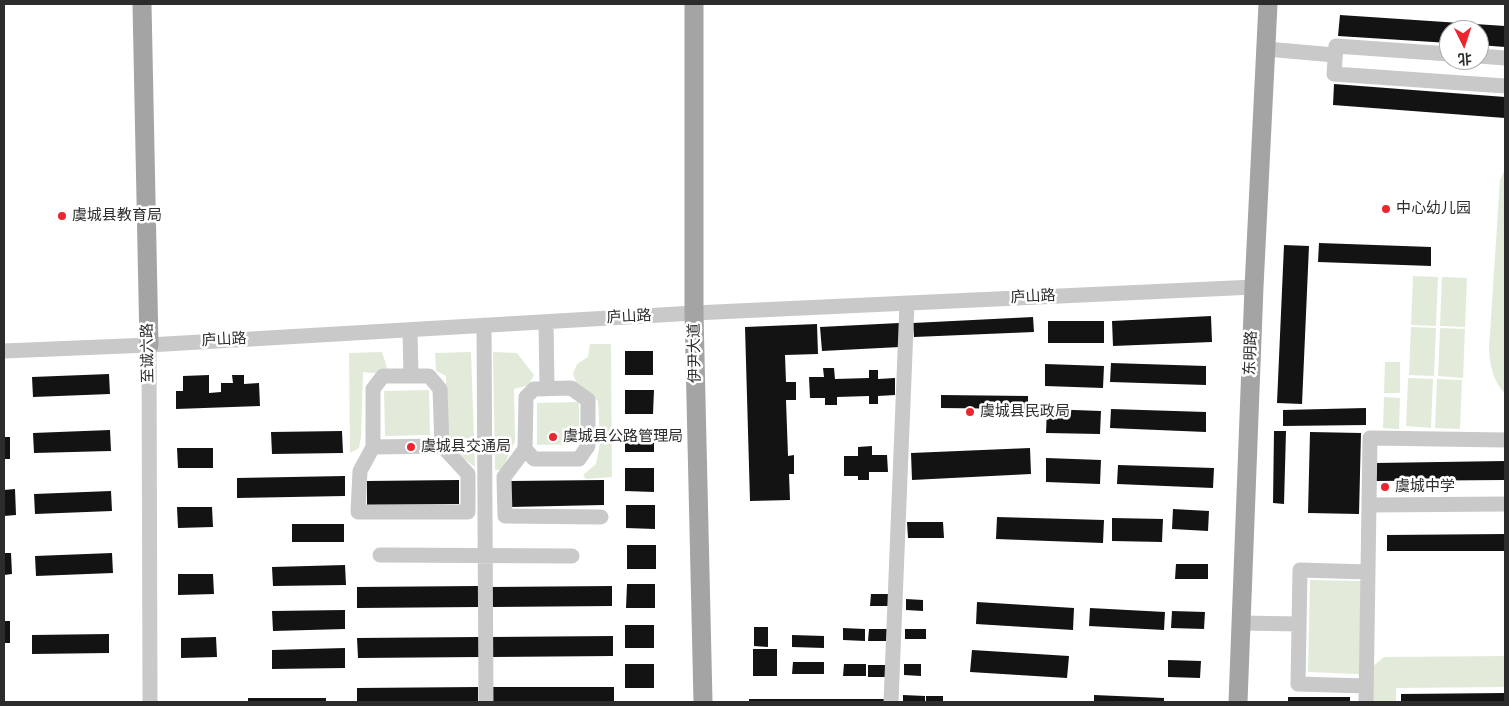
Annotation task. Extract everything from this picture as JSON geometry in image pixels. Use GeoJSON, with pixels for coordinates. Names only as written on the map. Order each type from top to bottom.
{"type":"FeatureCollection","features":[{"type":"Feature","properties":{"kind":"main road","name":"至诚六路"},"geometry":{"type":"LineString","coordinates":[[142,4],[149,345]]}},
{"type":"Feature","properties":{"kind":"main road","name":"伊尹大道"},"geometry":{"type":"LineString","coordinates":[[694,4],[694,313],[703,702]]}},
{"type":"Feature","properties":{"kind":"main road","name":"东明路"},"geometry":{"type":"LineString","coordinates":[[1238,702],[1254,287],[1268,4]]}},
{"type":"Feature","properties":{"kind":"street"},"geometry":{"type":"LineString","coordinates":[[1439,53],[1336,46],[1334,74],[1505,86]]}},
{"type":"Feature","properties":{"kind":"street"},"geometry":{"type":"LineString","coordinates":[[1266,49],[1335,55]]}},
{"type":"Feature","properties":{"kind":"street"},"geometry":{"type":"LineString","coordinates":[[1489,57],[1505,58]]}},
{"type":"Feature","properties":{"kind":"street","name":"庐山路"},"geometry":{"type":"LineString","coordinates":[[4,351],[149,345],[694,313],[1254,287]]}},
{"type":"Feature","properties":{"kind":"street"},"geometry":{"type":"LineString","coordinates":[[891,702],[907,303]]}},
{"type":"Feature","properties":{"kind":"street"},"geometry":{"type":"LineString","coordinates":[[546,322],[547,388]]}},
{"type":"Feature","properties":{"kind":"street"},"geometry":{"type":"LineString","coordinates":[[484,325],[486,702]]}},
{"type":"Feature","properties":{"kind":"street"},"geometry":{"type":"LineString","coordinates":[[410,330],[411,376]]}},
{"type":"Feature","properties":{"kind":"street","name":"至诚六路"},"geometry":{"type":"LineString","coordinates":[[149,345],[150,702]]}},
{"type":"Feature","properties":{"kind":"street"},"geometry":{"type":"LineString","coordinates":[[383,376],[429,376],[440,388],[442,446],[468,474],[468,512],[358,512],[360,471],[373,448],[373,388],[383,376]]}},
{"type":"Feature","properties":{"kind":"street"},"geometry":{"type":"LineString","coordinates":[[525,449],[534,460],[579,459],[588,446],[588,400],[571,388],[534,389],[526,397],[525,449],[504,478],[505,516],[601,517]]}},
{"type":"Feature","properties":{"kind":"street"},"geometry":{"type":"LineString","coordinates":[[1366,702],[1370,438],[1505,440]]}},
{"type":"Feature","properties":{"kind":"street"},"geometry":{"type":"LineString","coordinates":[[373,448],[442,446]]}},
{"type":"Feature","properties":{"kind":"street"},"geometry":{"type":"LineString","coordinates":[[1369,504],[1505,504]]}},
{"type":"Feature","properties":{"kind":"street"},"geometry":{"type":"LineString","coordinates":[[380,555],[572,556]]}},
{"type":"Feature","properties":{"kind":"street"},"geometry":{"type":"LineString","coordinates":[[1366,686],[1298,684],[1299,624],[1300,570],[1368,572]]}},
{"type":"Feature","properties":{"kind":"street"},"geometry":{"type":"LineString","coordinates":[[1241,623],[1299,624]]}},
{"type":"Feature","properties":{"kind":"green space"},"geometry":{"type":"Polygon","coordinates":[[[1505,169],[1505,394],[1493,373],[1489,348],[1500,180],[1505,169]]]}},
{"type":"Feature","properties":{"kind":"green space"},"geometry":{"type":"Polygon","coordinates":[[[1413,276],[1438,277],[1436,326],[1411,325],[1413,276]]]}},
{"type":"Feature","properties":{"kind":"green space"},"geometry":{"type":"Polygon","coordinates":[[[1442,277],[1467,278],[1465,327],[1440,326],[1442,277]]]}},
{"type":"Feature","properties":{"kind":"green space"},"geometry":{"type":"Polygon","coordinates":[[[1411,327],[1436,328],[1434,376],[1409,375],[1411,327]]]}},
{"type":"Feature","properties":{"kind":"green space"},"geometry":{"type":"Polygon","coordinates":[[[1440,328],[1465,329],[1463,378],[1438,376],[1440,328]]]}},
{"type":"Feature","properties":{"kind":"green space"},"geometry":{"type":"Polygon","coordinates":[[[590,344],[611,344],[612,477],[586,479],[583,475],[596,464],[600,443],[598,401],[577,385],[573,374],[577,364],[588,357],[590,344]]]}},
{"type":"Feature","properties":{"kind":"green space"},"geometry":{"type":"Polygon","coordinates":[[[382,352],[387,367],[381,374],[363,372],[361,437],[359,448],[350,453],[349,353],[382,352]]]}},
{"type":"Feature","properties":{"kind":"green space"},"geometry":{"type":"Polygon","coordinates":[[[471,352],[475,467],[462,457],[448,433],[446,376],[436,371],[435,353],[471,352]]]}},
{"type":"Feature","properties":{"kind":"green space"},"geometry":{"type":"Polygon","coordinates":[[[493,352],[517,353],[534,375],[529,385],[514,389],[515,441],[502,470],[495,470],[493,352]]]}},
{"type":"Feature","properties":{"kind":"green space"},"geometry":{"type":"Polygon","coordinates":[[[1385,362],[1400,362],[1400,393],[1384,393],[1385,362]]]}},
{"type":"Feature","properties":{"kind":"green space"},"geometry":{"type":"Polygon","coordinates":[[[1408,378],[1433,379],[1431,428],[1406,426],[1408,378]]]}},
{"type":"Feature","properties":{"kind":"green space"},"geometry":{"type":"Polygon","coordinates":[[[1437,379],[1462,380],[1460,429],[1435,428],[1437,379]]]}},
{"type":"Feature","properties":{"kind":"green space"},"geometry":{"type":"Polygon","coordinates":[[[429,390],[430,435],[385,436],[384,391],[429,390]]]}},
{"type":"Feature","properties":{"kind":"green space"},"geometry":{"type":"Polygon","coordinates":[[[1384,397],[1400,398],[1399,429],[1383,428],[1384,397]]]}},
{"type":"Feature","properties":{"kind":"green space"},"geometry":{"type":"Polygon","coordinates":[[[579,402],[579,444],[537,445],[537,403],[579,402]]]}},
{"type":"Feature","properties":{"kind":"green space"},"geometry":{"type":"Polygon","coordinates":[[[1310,580],[1362,581],[1359,674],[1308,672],[1310,580]]]}},
{"type":"Feature","properties":{"kind":"green space"},"geometry":{"type":"Polygon","coordinates":[[[1505,656],[1505,687],[1396,688],[1396,702],[1372,702],[1372,667],[1384,657],[1505,656]]]}},
{"type":"Feature","properties":{"kind":"building"},"geometry":{"type":"Polygon","coordinates":[[[1340,15],[1439,22],[1439,42],[1338,36],[1340,15]]]}},
{"type":"Feature","properties":{"kind":"building"},"geometry":{"type":"Polygon","coordinates":[[[1489,25],[1505,26],[1505,47],[1489,46],[1489,25]]]}},
{"type":"Feature","properties":{"kind":"building"},"geometry":{"type":"Polygon","coordinates":[[[1334,84],[1505,97],[1505,118],[1333,105],[1334,84]]]}},
{"type":"Feature","properties":{"kind":"building"},"geometry":{"type":"Polygon","coordinates":[[[1319,243],[1431,247],[1431,266],[1318,262],[1319,243]]]}},
{"type":"Feature","properties":{"kind":"building"},"geometry":{"type":"Polygon","coordinates":[[[1284,245],[1309,246],[1302,404],[1277,403],[1284,245]]]}},
{"type":"Feature","properties":{"kind":"building"},"geometry":{"type":"Polygon","coordinates":[[[1211,316],[1212,342],[1113,346],[1112,321],[1211,316]]]}},
{"type":"Feature","properties":{"kind":"building"},"geometry":{"type":"Polygon","coordinates":[[[1033,317],[1034,332],[914,337],[913,323],[1033,317]]]}},
{"type":"Feature","properties":{"kind":"building"},"geometry":{"type":"Polygon","coordinates":[[[1048,321],[1104,321],[1104,343],[1048,343],[1048,321]]]}},
{"type":"Feature","properties":{"kind":"building"},"geometry":{"type":"Polygon","coordinates":[[[899,323],[900,347],[822,351],[820,327],[899,323]]]}},
{"type":"Feature","properties":{"kind":"building"},"geometry":{"type":"Polygon","coordinates":[[[817,324],[818,354],[785,355],[786,382],[796,382],[796,400],[786,400],[788,456],[794,455],[794,474],[789,474],[790,500],[750,501],[745,327],[817,324]]]}},
{"type":"Feature","properties":{"kind":"building"},"geometry":{"type":"Polygon","coordinates":[[[625,351],[653,351],[653,375],[625,375],[625,351]]]}},
{"type":"Feature","properties":{"kind":"building"},"geometry":{"type":"Polygon","coordinates":[[[1111,363],[1206,366],[1206,385],[1110,382],[1111,363]]]}},
{"type":"Feature","properties":{"kind":"building"},"geometry":{"type":"Polygon","coordinates":[[[1045,364],[1104,366],[1103,388],[1045,386],[1045,364]]]}},
{"type":"Feature","properties":{"kind":"building"},"geometry":{"type":"Polygon","coordinates":[[[823,368],[834,368],[835,379],[869,378],[869,370],[878,370],[878,379],[895,378],[895,395],[878,396],[878,404],[869,404],[869,396],[837,397],[837,405],[825,405],[825,398],[810,398],[809,377],[824,377],[823,368]]]}},
{"type":"Feature","properties":{"kind":"building"},"geometry":{"type":"Polygon","coordinates":[[[109,374],[110,394],[33,397],[32,377],[109,374]]]}},
{"type":"Feature","properties":{"kind":"building"},"geometry":{"type":"Polygon","coordinates":[[[209,375],[209,393],[221,392],[221,383],[233,383],[232,375],[244,375],[244,384],[259,383],[260,406],[176,409],[176,391],[183,391],[183,376],[209,375]]]}},
{"type":"Feature","properties":{"kind":"building"},"geometry":{"type":"Polygon","coordinates":[[[625,390],[654,390],[653,414],[625,414],[625,390]]]}},
{"type":"Feature","properties":{"kind":"building"},"geometry":{"type":"Polygon","coordinates":[[[941,395],[1028,396],[1028,409],[941,408],[941,395]]]}},
{"type":"Feature","properties":{"kind":"building"},"geometry":{"type":"Polygon","coordinates":[[[1366,408],[1366,425],[1283,426],[1283,410],[1366,408]]]}},
{"type":"Feature","properties":{"kind":"building"},"geometry":{"type":"Polygon","coordinates":[[[1047,409],[1101,411],[1100,434],[1046,433],[1047,409]]]}},
{"type":"Feature","properties":{"kind":"building"},"geometry":{"type":"Polygon","coordinates":[[[1111,409],[1206,412],[1206,432],[1110,428],[1111,409]]]}},
{"type":"Feature","properties":{"kind":"building"},"geometry":{"type":"Polygon","coordinates":[[[625,428],[654,429],[654,452],[625,452],[625,428]]]}},
{"type":"Feature","properties":{"kind":"building"},"geometry":{"type":"Polygon","coordinates":[[[110,430],[111,451],[34,453],[33,433],[110,430]]]}},
{"type":"Feature","properties":{"kind":"building"},"geometry":{"type":"Polygon","coordinates":[[[342,431],[343,453],[272,454],[271,432],[342,431]]]}},
{"type":"Feature","properties":{"kind":"building"},"geometry":{"type":"Polygon","coordinates":[[[1274,431],[1286,431],[1284,504],[1273,503],[1274,431]]]}},
{"type":"Feature","properties":{"kind":"building"},"geometry":{"type":"Polygon","coordinates":[[[1310,432],[1361,433],[1359,514],[1308,513],[1310,432]]]}},
{"type":"Feature","properties":{"kind":"building"},"geometry":{"type":"Polygon","coordinates":[[[4,437],[10,437],[10,459],[4,459],[4,437]]]}},
{"type":"Feature","properties":{"kind":"building"},"geometry":{"type":"Polygon","coordinates":[[[872,446],[872,455],[887,455],[888,472],[869,472],[869,480],[858,480],[858,476],[844,476],[844,456],[858,456],[858,447],[872,446]]]}},
{"type":"Feature","properties":{"kind":"building"},"geometry":{"type":"Polygon","coordinates":[[[177,448],[213,448],[213,468],[178,468],[177,448]]]}},
{"type":"Feature","properties":{"kind":"building"},"geometry":{"type":"Polygon","coordinates":[[[1030,448],[1031,474],[912,480],[911,453],[1030,448]]]}},
{"type":"Feature","properties":{"kind":"building"},"geometry":{"type":"Polygon","coordinates":[[[1046,458],[1101,460],[1100,484],[1046,482],[1046,458]]]}},
{"type":"Feature","properties":{"kind":"building"},"geometry":{"type":"Polygon","coordinates":[[[1505,461],[1505,480],[1375,481],[1375,463],[1505,461]]]}},
{"type":"Feature","properties":{"kind":"building"},"geometry":{"type":"Polygon","coordinates":[[[1118,465],[1214,468],[1213,488],[1117,484],[1118,465]]]}},
{"type":"Feature","properties":{"kind":"building"},"geometry":{"type":"Polygon","coordinates":[[[625,468],[654,468],[654,492],[625,491],[625,468]]]}},
{"type":"Feature","properties":{"kind":"building"},"geometry":{"type":"Polygon","coordinates":[[[345,476],[345,496],[237,498],[237,478],[345,476]]]}},
{"type":"Feature","properties":{"kind":"building"},"geometry":{"type":"Polygon","coordinates":[[[459,480],[459,504],[367,505],[367,481],[459,480]]]}},
{"type":"Feature","properties":{"kind":"building"},"geometry":{"type":"Polygon","coordinates":[[[604,480],[604,505],[511,507],[511,481],[604,480]]]}},
{"type":"Feature","properties":{"kind":"building"},"geometry":{"type":"Polygon","coordinates":[[[15,489],[16,515],[4,516],[4,490],[15,489]]]}},
{"type":"Feature","properties":{"kind":"building"},"geometry":{"type":"Polygon","coordinates":[[[111,491],[112,511],[35,514],[34,494],[111,491]]]}},
{"type":"Feature","properties":{"kind":"building"},"geometry":{"type":"Polygon","coordinates":[[[626,505],[655,505],[655,529],[626,528],[626,505]]]}},
{"type":"Feature","properties":{"kind":"building"},"geometry":{"type":"Polygon","coordinates":[[[177,507],[212,507],[213,527],[178,528],[177,507]]]}},
{"type":"Feature","properties":{"kind":"building"},"geometry":{"type":"Polygon","coordinates":[[[1173,509],[1209,511],[1208,531],[1172,529],[1173,509]]]}},
{"type":"Feature","properties":{"kind":"building"},"geometry":{"type":"Polygon","coordinates":[[[997,517],[1104,520],[1103,543],[996,539],[997,517]]]}},
{"type":"Feature","properties":{"kind":"building"},"geometry":{"type":"Polygon","coordinates":[[[1112,518],[1163,519],[1162,542],[1112,541],[1112,518]]]}},
{"type":"Feature","properties":{"kind":"building"},"geometry":{"type":"Polygon","coordinates":[[[907,522],[943,522],[944,538],[908,538],[907,522]]]}},
{"type":"Feature","properties":{"kind":"building"},"geometry":{"type":"Polygon","coordinates":[[[292,524],[344,524],[344,542],[292,542],[292,524]]]}},
{"type":"Feature","properties":{"kind":"building"},"geometry":{"type":"Polygon","coordinates":[[[1505,534],[1505,551],[1387,551],[1387,535],[1505,534]]]}},
{"type":"Feature","properties":{"kind":"building"},"geometry":{"type":"Polygon","coordinates":[[[627,545],[656,545],[656,569],[627,569],[627,545]]]}},
{"type":"Feature","properties":{"kind":"building"},"geometry":{"type":"Polygon","coordinates":[[[4,553],[11,553],[12,574],[4,575],[4,553]]]}},
{"type":"Feature","properties":{"kind":"building"},"geometry":{"type":"Polygon","coordinates":[[[112,553],[113,573],[36,576],[35,556],[112,553]]]}},
{"type":"Feature","properties":{"kind":"building"},"geometry":{"type":"Polygon","coordinates":[[[1176,564],[1208,564],[1208,579],[1175,579],[1176,564]]]}},
{"type":"Feature","properties":{"kind":"building"},"geometry":{"type":"Polygon","coordinates":[[[345,565],[346,585],[273,586],[272,567],[345,565]]]}},
{"type":"Feature","properties":{"kind":"building"},"geometry":{"type":"Polygon","coordinates":[[[178,574],[213,574],[214,594],[178,595],[178,574]]]}},
{"type":"Feature","properties":{"kind":"building"},"geometry":{"type":"Polygon","coordinates":[[[627,584],[655,584],[655,608],[626,608],[627,584]]]}},
{"type":"Feature","properties":{"kind":"building"},"geometry":{"type":"Polygon","coordinates":[[[478,586],[478,607],[357,608],[357,587],[478,586]]]}},
{"type":"Feature","properties":{"kind":"building"},"geometry":{"type":"Polygon","coordinates":[[[612,586],[612,606],[491,607],[491,587],[612,586]]]}},
{"type":"Feature","properties":{"kind":"building"},"geometry":{"type":"Polygon","coordinates":[[[871,594],[893,594],[893,606],[870,606],[871,594]]]}},
{"type":"Feature","properties":{"kind":"building"},"geometry":{"type":"Polygon","coordinates":[[[906,599],[923,600],[923,611],[906,610],[906,599]]]}},
{"type":"Feature","properties":{"kind":"building"},"geometry":{"type":"Polygon","coordinates":[[[977,602],[1074,608],[1073,630],[976,624],[977,602]]]}},
{"type":"Feature","properties":{"kind":"building"},"geometry":{"type":"Polygon","coordinates":[[[1090,608],[1165,612],[1164,630],[1089,626],[1090,608]]]}},
{"type":"Feature","properties":{"kind":"building"},"geometry":{"type":"Polygon","coordinates":[[[345,610],[345,629],[273,631],[272,611],[345,610]]]}},
{"type":"Feature","properties":{"kind":"building"},"geometry":{"type":"Polygon","coordinates":[[[1172,611],[1205,612],[1204,629],[1171,628],[1172,611]]]}},
{"type":"Feature","properties":{"kind":"building"},"geometry":{"type":"Polygon","coordinates":[[[4,621],[10,621],[10,643],[4,643],[4,621]]]}},
{"type":"Feature","properties":{"kind":"building"},"geometry":{"type":"Polygon","coordinates":[[[625,625],[654,625],[654,648],[625,648],[625,625]]]}},
{"type":"Feature","properties":{"kind":"building"},"geometry":{"type":"Polygon","coordinates":[[[754,627],[768,627],[768,647],[754,646],[754,627]]]}},
{"type":"Feature","properties":{"kind":"building"},"geometry":{"type":"Polygon","coordinates":[[[843,628],[865,629],[865,641],[843,640],[843,628]]]}},
{"type":"Feature","properties":{"kind":"building"},"geometry":{"type":"Polygon","coordinates":[[[869,629],[891,629],[891,641],[868,641],[869,629]]]}},
{"type":"Feature","properties":{"kind":"building"},"geometry":{"type":"Polygon","coordinates":[[[905,629],[926,629],[926,639],[905,639],[905,629]]]}},
{"type":"Feature","properties":{"kind":"building"},"geometry":{"type":"Polygon","coordinates":[[[109,634],[109,653],[32,654],[32,635],[109,634]]]}},
{"type":"Feature","properties":{"kind":"building"},"geometry":{"type":"Polygon","coordinates":[[[792,635],[824,636],[824,648],[792,647],[792,635]]]}},
{"type":"Feature","properties":{"kind":"building"},"geometry":{"type":"Polygon","coordinates":[[[613,636],[613,656],[491,657],[491,637],[613,636]]]}},
{"type":"Feature","properties":{"kind":"building"},"geometry":{"type":"Polygon","coordinates":[[[216,637],[217,657],[181,658],[181,638],[216,637]]]}},
{"type":"Feature","properties":{"kind":"building"},"geometry":{"type":"Polygon","coordinates":[[[479,637],[479,657],[358,658],[357,638],[479,637]]]}},
{"type":"Feature","properties":{"kind":"building"},"geometry":{"type":"Polygon","coordinates":[[[345,648],[345,668],[272,669],[272,650],[345,648]]]}},
{"type":"Feature","properties":{"kind":"building"},"geometry":{"type":"Polygon","coordinates":[[[753,649],[777,649],[777,676],[753,676],[753,649]]]}},
{"type":"Feature","properties":{"kind":"building"},"geometry":{"type":"Polygon","coordinates":[[[972,650],[1069,656],[1067,678],[970,672],[972,650]]]}},
{"type":"Feature","properties":{"kind":"building"},"geometry":{"type":"Polygon","coordinates":[[[1168,660],[1201,661],[1200,678],[1168,677],[1168,660]]]}},
{"type":"Feature","properties":{"kind":"building"},"geometry":{"type":"Polygon","coordinates":[[[793,662],[824,662],[824,674],[792,674],[793,662]]]}},
{"type":"Feature","properties":{"kind":"building"},"geometry":{"type":"Polygon","coordinates":[[[625,664],[654,664],[654,688],[625,688],[625,664]]]}},
{"type":"Feature","properties":{"kind":"building"},"geometry":{"type":"Polygon","coordinates":[[[844,664],[866,664],[866,676],[843,676],[844,664]]]}},
{"type":"Feature","properties":{"kind":"building"},"geometry":{"type":"Polygon","coordinates":[[[904,664],[921,664],[921,676],[904,675],[904,664]]]}},
{"type":"Feature","properties":{"kind":"building"},"geometry":{"type":"Polygon","coordinates":[[[868,665],[890,665],[890,677],[868,677],[868,665]]]}},
{"type":"Feature","properties":{"kind":"building"},"geometry":{"type":"Polygon","coordinates":[[[478,687],[478,702],[357,702],[357,688],[478,687]]]}},
{"type":"Feature","properties":{"kind":"building"},"geometry":{"type":"Polygon","coordinates":[[[493,687],[614,687],[614,702],[493,702],[493,687]]]}},
{"type":"Feature","properties":{"kind":"building"},"geometry":{"type":"Polygon","coordinates":[[[1505,693],[1505,702],[1401,702],[1401,694],[1505,693]]]}},
{"type":"Feature","properties":{"kind":"building"},"geometry":{"type":"Polygon","coordinates":[[[903,695],[925,696],[925,702],[903,702],[903,695]]]}},
{"type":"Feature","properties":{"kind":"building"},"geometry":{"type":"Polygon","coordinates":[[[1094,695],[1164,698],[1164,702],[1094,702],[1094,695]]]}},
{"type":"Feature","properties":{"kind":"building"},"geometry":{"type":"Polygon","coordinates":[[[926,696],[943,696],[943,702],[926,702],[926,696]]]}},
{"type":"Feature","properties":{"kind":"building"},"geometry":{"type":"Polygon","coordinates":[[[1288,697],[1350,697],[1350,702],[1288,702],[1288,697]]]}},
{"type":"Feature","properties":{"kind":"building"},"geometry":{"type":"Polygon","coordinates":[[[248,698],[326,698],[326,702],[248,702],[248,698]]]}},
{"type":"Feature","properties":{"kind":"building"},"geometry":{"type":"Polygon","coordinates":[[[749,699],[884,699],[884,702],[749,702],[749,699]]]}},
{"type":"Feature","properties":{"kind":"place","name":"中心幼儿园"},"geometry":{"type":"Point","coordinates":[1386,209]}},
{"type":"Feature","properties":{"kind":"place","name":"虞城县教育局"},"geometry":{"type":"Point","coordinates":[62,216]}},
{"type":"Feature","properties":{"kind":"place","name":"虞城县民政局"},"geometry":{"type":"Point","coordinates":[970,412]}},
{"type":"Feature","properties":{"kind":"place","name":"虞城县公路管理局"},"geometry":{"type":"Point","coordinates":[553,437]}},
{"type":"Feature","properties":{"kind":"place","name":"虞城县交通局"},"geometry":{"type":"Point","coordinates":[411,447]}},
{"type":"Feature","properties":{"kind":"place","name":"虞城中学"},"geometry":{"type":"Point","coordinates":[1385,487]}}]}
